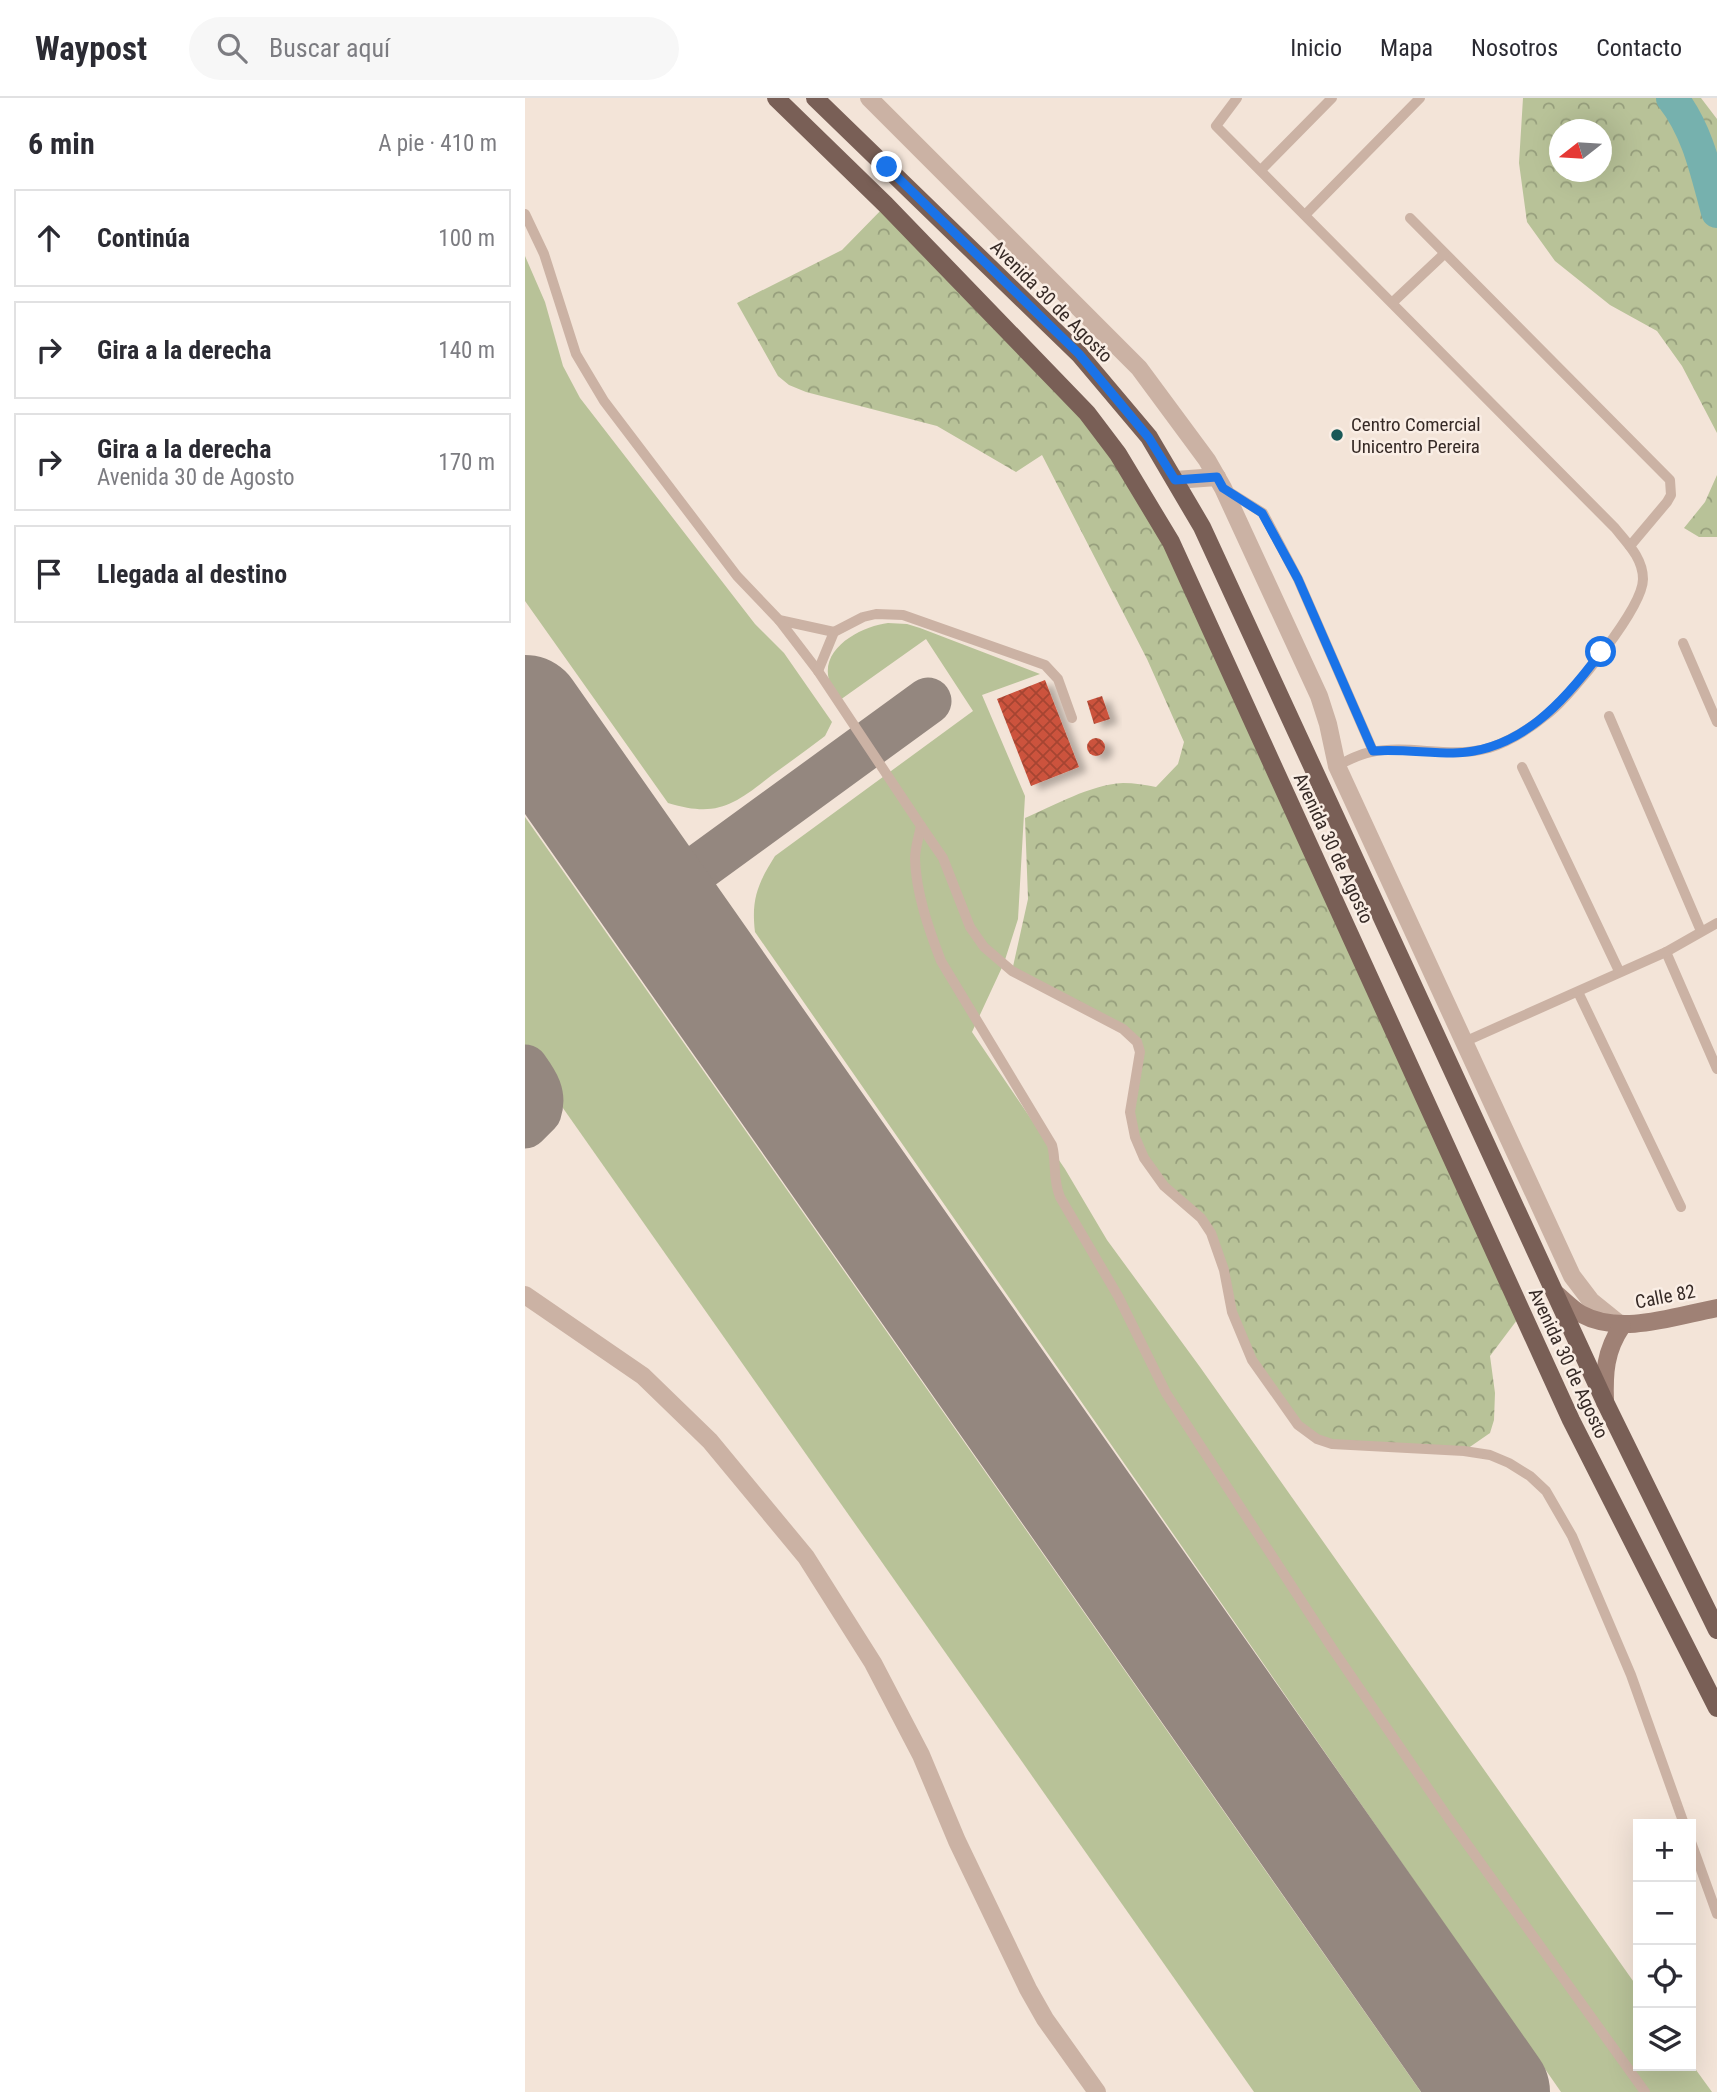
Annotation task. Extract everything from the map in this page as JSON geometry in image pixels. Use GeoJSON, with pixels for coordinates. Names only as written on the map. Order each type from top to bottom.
{"type":"FeatureCollection","features":[{"type":"Feature","properties":{"kind":"main road","name":"Avenida 30 de Agosto"},"geometry":{"type":"LineString","coordinates":[[776,98],[895,214],[1057,379],[1087,413],[1146,499],[1171,542],[1571,1420],[1717,1708]]}},
{"type":"Feature","properties":{"kind":"main road","name":"Avenida 30 de Agosto"},"geometry":{"type":"LineString","coordinates":[[815,98],[1079,354],[1149,438],[1175,480],[1202,527],[1605,1402],[1717,1630]]}},
{"type":"Feature","properties":{"kind":"street"},"geometry":{"type":"LineString","coordinates":[[869,98],[1139,368],[1207,460],[1220,482],[1319,696],[1337,766],[1572,1276],[1591,1301],[1622,1326]]}},
{"type":"Feature","properties":{"kind":"street"},"geometry":{"type":"LineString","coordinates":[[1175,480],[1220,482]]}},
{"type":"Feature","properties":{"kind":"street"},"geometry":{"type":"LineString","coordinates":[[1317,778],[1337,766]]}},
{"type":"Feature","properties":{"kind":"street","name":"Calle 82"},"geometry":{"type":"LineString","coordinates":[[1555,1293],[1579,1312],[1602,1322],[1622,1326],[1717,1308]]}},
{"type":"Feature","properties":{"kind":"street"},"geometry":{"type":"LineString","coordinates":[[525,1295],[643,1376],[710,1441],[806,1557],[873,1663],[921,1755],[957,1841],[1028,1989],[1045,2019],[1097,2092]]}},
{"type":"Feature","properties":{"kind":"street","name":"Calle 82"},"geometry":{"type":"LineString","coordinates":[[1605,1402],[1604,1372],[1607,1354],[1611,1341],[1622,1326]]}},
{"type":"Feature","properties":{"kind":"lane"},"geometry":{"type":"LineString","coordinates":[[1237,98],[1216,126],[1615,528],[1639,559],[1642,572],[1643,582],[1629,615],[1574,689],[1551,712],[1512,738],[1473,751],[1452,753],[1395,749],[1373,751],[1337,766]]}},
{"type":"Feature","properties":{"kind":"lane"},"geometry":{"type":"LineString","coordinates":[[1261,170],[1332,98]]}},
{"type":"Feature","properties":{"kind":"lane"},"geometry":{"type":"LineString","coordinates":[[1304,215],[1420,98]]}},
{"type":"Feature","properties":{"kind":"lane"},"geometry":{"type":"LineString","coordinates":[[525,214],[544,254],[576,354],[589,378],[737,576],[779,621],[818,671],[943,858],[970,927],[984,947],[1012,971],[1123,1029],[1137,1042],[1140,1060],[1131,1112],[1135,1138],[1143,1158],[1164,1186],[1201,1218],[1211,1233],[1218,1249],[1232,1312],[1241,1337],[1252,1360],[1298,1426],[1317,1439],[1332,1444],[1464,1451],[1490,1455],[1530,1476],[1546,1491],[1572,1536],[1620,1650],[1682,1819]]}},
{"type":"Feature","properties":{"kind":"lane"},"geometry":{"type":"LineString","coordinates":[[1411,218],[1670,480],[1671,495],[1630,546]]}},
{"type":"Feature","properties":{"kind":"lane"},"geometry":{"type":"LineString","coordinates":[[1392,302],[1444,254]]}},
{"type":"Feature","properties":{"kind":"lane"},"geometry":{"type":"LineString","coordinates":[[1220,482],[1262,513],[1298,579],[1373,751]]}},
{"type":"Feature","properties":{"kind":"lane"},"geometry":{"type":"LineString","coordinates":[[779,621],[834,632],[863,617],[876,614],[903,615],[1045,665],[1058,679],[1072,718]]}},
{"type":"Feature","properties":{"kind":"lane"},"geometry":{"type":"LineString","coordinates":[[818,671],[834,632]]}},
{"type":"Feature","properties":{"kind":"lane"},"geometry":{"type":"LineString","coordinates":[[1683,643],[1717,722]]}},
{"type":"Feature","properties":{"kind":"lane"},"geometry":{"type":"LineString","coordinates":[[1609,716],[1701,932]]}},
{"type":"Feature","properties":{"kind":"lane"},"geometry":{"type":"LineString","coordinates":[[1522,766],[1619,971]]}},
{"type":"Feature","properties":{"kind":"lane"},"geometry":{"type":"LineString","coordinates":[[922,826],[915,859],[921,897],[941,961],[1052,1145],[1055,1157],[1054,1182],[1060,1196],[1118,1296],[1166,1393],[1332,1648],[1441,1808],[1645,2092]]}},
{"type":"Feature","properties":{"kind":"lane"},"geometry":{"type":"LineString","coordinates":[[1464,1042],[1666,951],[1717,923]]}},
{"type":"Feature","properties":{"kind":"lane"},"geometry":{"type":"LineString","coordinates":[[1666,951],[1717,1069]]}},
{"type":"Feature","properties":{"kind":"lane"},"geometry":{"type":"LineString","coordinates":[[1578,992],[1681,1208]]}},
{"type":"Feature","properties":{"kind":"lane"},"geometry":{"type":"LineString","coordinates":[[1696,1856],[1717,1914]]}},
{"type":"Feature","properties":{"kind":"green space"},"geometry":{"type":"Polygon","coordinates":[[[1523,98],[1701,98],[1717,119],[1717,433],[1682,366],[1657,331],[1610,305],[1555,261],[1527,222],[1519,163],[1523,98]]]}},
{"type":"Feature","properties":{"kind":"green space"},"geometry":{"type":"Polygon","coordinates":[[[886,205],[1057,379],[1146,499],[1523,1312],[1490,1356],[1495,1393],[1494,1420],[1490,1433],[1464,1451],[1332,1444],[1307,1434],[1252,1360],[1211,1233],[1153,1174],[1132,1123],[1137,1042],[1012,971],[1028,899],[1025,818],[1098,787],[1123,783],[1156,787],[1178,764],[1184,742],[1147,659],[1042,455],[1016,472],[937,426],[806,392],[789,385],[778,376],[737,303],[842,250],[886,205]]]}},
{"type":"Feature","properties":{"kind":"green space"},"geometry":{"type":"Polygon","coordinates":[[[525,256],[545,302],[563,366],[580,398],[755,624],[784,653],[832,722],[825,736],[747,794],[724,806],[700,809],[668,803],[525,601],[525,256]]]}},
{"type":"Feature","properties":{"kind":"green space"},"geometry":{"type":"Polygon","coordinates":[[[1717,475],[1717,537],[1699,537],[1684,528],[1705,502],[1717,475]]]}},
{"type":"Feature","properties":{"kind":"green space"},"geometry":{"type":"Polygon","coordinates":[[[907,624],[1040,674],[982,695],[1025,796],[1018,919],[1004,963],[972,1032],[1065,1169],[1107,1240],[1200,1367],[1633,1981],[1633,2071],[1696,2070],[1712,2092],[1561,2092],[755,932],[757,892],[775,856],[973,711],[926,639],[840,700],[829,680],[831,658],[846,640],[878,625],[907,624]]]}},
{"type":"Feature","properties":{"kind":"green space"},"geometry":{"type":"Polygon","coordinates":[[[525,817],[1421,2092],[1254,2092],[525,1054],[525,817]]]}},
{"type":"Feature","properties":{"kind":"building"},"geometry":{"type":"Polygon","coordinates":[[[1045,680],[1079,767],[1031,786],[997,699],[1045,680]]]}},
{"type":"Feature","properties":{"kind":"building"},"geometry":{"type":"Polygon","coordinates":[[[1102,696],[1110,719],[1094,724],[1087,701],[1102,696]]]}},
{"type":"Feature","properties":{"kind":"building"},"geometry":{"type":"Polygon","coordinates":[[[1096,738],[1102,741],[1105,747],[1102,753],[1096,756],[1090,753],[1087,747],[1090,741],[1096,738]]]}},
{"type":"Feature","properties":{"kind":"waterway"},"geometry":{"type":"LineString","coordinates":[[1672,98],[1695,138],[1717,212]]}},
{"type":"Feature","properties":{"kind":"taxiway"},"geometry":{"type":"LineString","coordinates":[[656,899],[928,701]]}},
{"type":"Feature","properties":{"kind":"taxiway"},"geometry":{"type":"LineString","coordinates":[[525,1068],[535,1083],[540,1100],[538,1112],[525,1125]]}},
{"type":"Feature","properties":{"kind":"runway"},"geometry":{"type":"LineString","coordinates":[[525,713],[1492,2092]]}},
{"type":"Feature","properties":{"kind":"place","name":"Centro Comercial Unicentro Pereira"},"geometry":{"type":"Point","coordinates":[1337,435]}},
{"type":"Feature","properties":{"kind":"route"},"geometry":{"type":"LineString","coordinates":[[887,167],[1079,354],[1149,438],[1175,480],[1217,477],[1223,488],[1262,513],[1298,579],[1373,751],[1395,749],[1452,753],[1491,747],[1512,738],[1551,712],[1574,689],[1601,652]]}}]}
